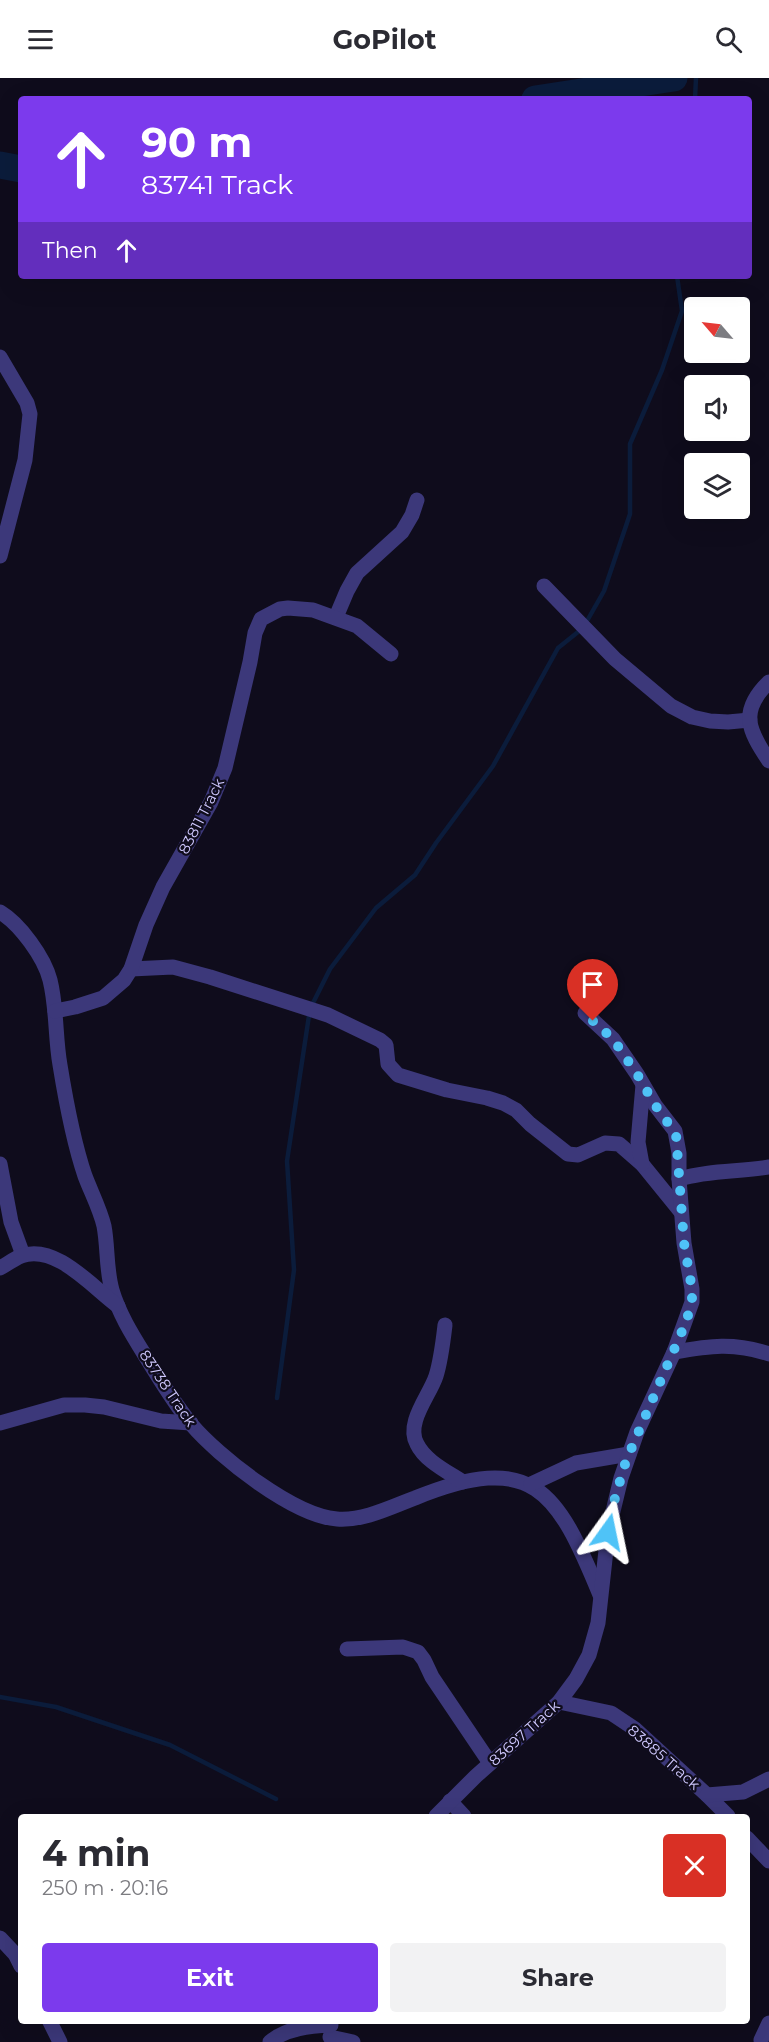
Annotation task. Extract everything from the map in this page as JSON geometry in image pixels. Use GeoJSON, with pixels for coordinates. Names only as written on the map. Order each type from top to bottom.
{"type":"FeatureCollection","features":[{"type":"Feature","properties":{"kind":"street"},"geometry":{"type":"LineString","coordinates":[[0,358],[27,403],[30,414],[25,460],[0,556]]}},
{"type":"Feature","properties":{"kind":"street"},"geometry":{"type":"LineString","coordinates":[[391,654],[357,626],[340,618],[347,591],[357,573],[402,532],[412,515],[417,500]]}},
{"type":"Feature","properties":{"kind":"street"},"geometry":{"type":"LineString","coordinates":[[544,586],[615,659],[671,706],[692,717],[710,721],[750,720]]}},
{"type":"Feature","properties":{"kind":"street","name":"83811 Track"},"geometry":{"type":"LineString","coordinates":[[55,1011],[103,998],[124,980],[131,969],[146,925],[163,887],[211,802],[225,768],[258,623],[266,615],[288,608],[313,610],[340,618]]}},
{"type":"Feature","properties":{"kind":"street"},"geometry":{"type":"LineString","coordinates":[[769,682],[759,691],[751,704],[750,720],[754,737],[769,761]]}},
{"type":"Feature","properties":{"kind":"street","name":"83738 Track"},"geometry":{"type":"LineString","coordinates":[[0,912],[22,932],[38,954],[50,978],[60,1066],[84,1174],[103,1224],[109,1280],[118,1306],[152,1366],[191,1423],[216,1449],[245,1473],[304,1509],[330,1518],[360,1517],[450,1485],[481,1478],[502,1478],[531,1484]]}},
{"type":"Feature","properties":{"kind":"street"},"geometry":{"type":"LineString","coordinates":[[131,969],[173,967],[328,1015],[386,1045],[388,1064],[398,1075],[447,1090],[503,1103],[516,1110],[567,1154],[578,1155],[612,1142],[628,1150],[681,1212]]}},
{"type":"Feature","properties":{"kind":"street","name":"83697 Track"},"geometry":{"type":"LineString","coordinates":[[438,1814],[490,1763],[559,1702],[576,1679],[589,1655],[598,1623],[610,1521],[615,1498],[629,1454],[690,1310],[692,1296],[681,1212],[676,1134],[613,1039],[585,1013]]}},
{"type":"Feature","properties":{"kind":"street"},"geometry":{"type":"LineString","coordinates":[[642,1164],[638,1142],[643,1084]]}},
{"type":"Feature","properties":{"kind":"street"},"geometry":{"type":"LineString","coordinates":[[0,1164],[11,1222],[22,1255]]}},
{"type":"Feature","properties":{"kind":"street"},"geometry":{"type":"LineString","coordinates":[[679,1179],[710,1172],[746,1171],[769,1167]]}},
{"type":"Feature","properties":{"kind":"street"},"geometry":{"type":"LineString","coordinates":[[0,1268],[22,1255],[47,1256],[62,1261],[118,1306]]}},
{"type":"Feature","properties":{"kind":"street"},"geometry":{"type":"LineString","coordinates":[[445,1325],[437,1373],[417,1419],[413,1431],[414,1440],[423,1454],[463,1482]]}},
{"type":"Feature","properties":{"kind":"street"},"geometry":{"type":"LineString","coordinates":[[674,1352],[719,1345],[769,1354]]}},
{"type":"Feature","properties":{"kind":"street"},"geometry":{"type":"LineString","coordinates":[[0,1423],[64,1405],[85,1405],[104,1407],[161,1421],[191,1423]]}},
{"type":"Feature","properties":{"kind":"street"},"geometry":{"type":"LineString","coordinates":[[531,1484],[576,1463],[629,1454]]}},
{"type":"Feature","properties":{"kind":"street"},"geometry":{"type":"LineString","coordinates":[[531,1484],[542,1491],[562,1516],[600,1595]]}},
{"type":"Feature","properties":{"kind":"street"},"geometry":{"type":"LineString","coordinates":[[347,1649],[403,1647],[418,1652],[432,1677],[490,1763]]}},
{"type":"Feature","properties":{"kind":"street","name":"83885 Track"},"geometry":{"type":"LineString","coordinates":[[559,1702],[611,1713],[635,1729],[726,1814]]}},
{"type":"Feature","properties":{"kind":"street"},"geometry":{"type":"LineString","coordinates":[[707,1795],[743,1792],[769,1779]]}},
{"type":"Feature","properties":{"kind":"street"},"geometry":{"type":"LineString","coordinates":[[450,1801],[462,1814]]}},
{"type":"Feature","properties":{"kind":"street"},"geometry":{"type":"LineString","coordinates":[[750,1841],[769,1861]]}},
{"type":"Feature","properties":{"kind":"street"},"geometry":{"type":"LineString","coordinates":[[0,1938],[18,1960]]}},
{"type":"Feature","properties":{"kind":"street"},"geometry":{"type":"LineString","coordinates":[[761,2040],[769,2023]]}},
{"type":"Feature","properties":{"kind":"street"},"geometry":{"type":"LineString","coordinates":[[51,2024],[60,2042]]}},
{"type":"Feature","properties":{"kind":"street"},"geometry":{"type":"LineString","coordinates":[[270,2042],[288,2032],[311,2026],[331,2031],[354,2042]]}},
{"type":"Feature","properties":{"kind":"waterway"},"geometry":{"type":"LineString","coordinates":[[555,96],[674,78]]}},
{"type":"Feature","properties":{"kind":"waterway"},"geometry":{"type":"LineString","coordinates":[[695,96],[696,78]]}},
{"type":"Feature","properties":{"kind":"waterway"},"geometry":{"type":"LineString","coordinates":[[0,165],[18,168]]}},
{"type":"Feature","properties":{"kind":"waterway"},"geometry":{"type":"LineString","coordinates":[[277,1398],[294,1270],[287,1161],[310,1009],[330,969],[376,908],[415,875],[493,766],[558,648],[583,628],[604,591],[630,514],[630,444],[662,370],[682,311],[677,279]]}},
{"type":"Feature","properties":{"kind":"waterway"},"geometry":{"type":"LineString","coordinates":[[0,1697],[56,1707],[170,1745],[276,1799]]}},
{"type":"Feature","properties":{"kind":"route"},"geometry":{"type":"LineString","coordinates":[[593,1021],[613,1039],[676,1134],[684,1243],[692,1289],[692,1302],[686,1322],[626,1461],[608,1532]]}}]}
